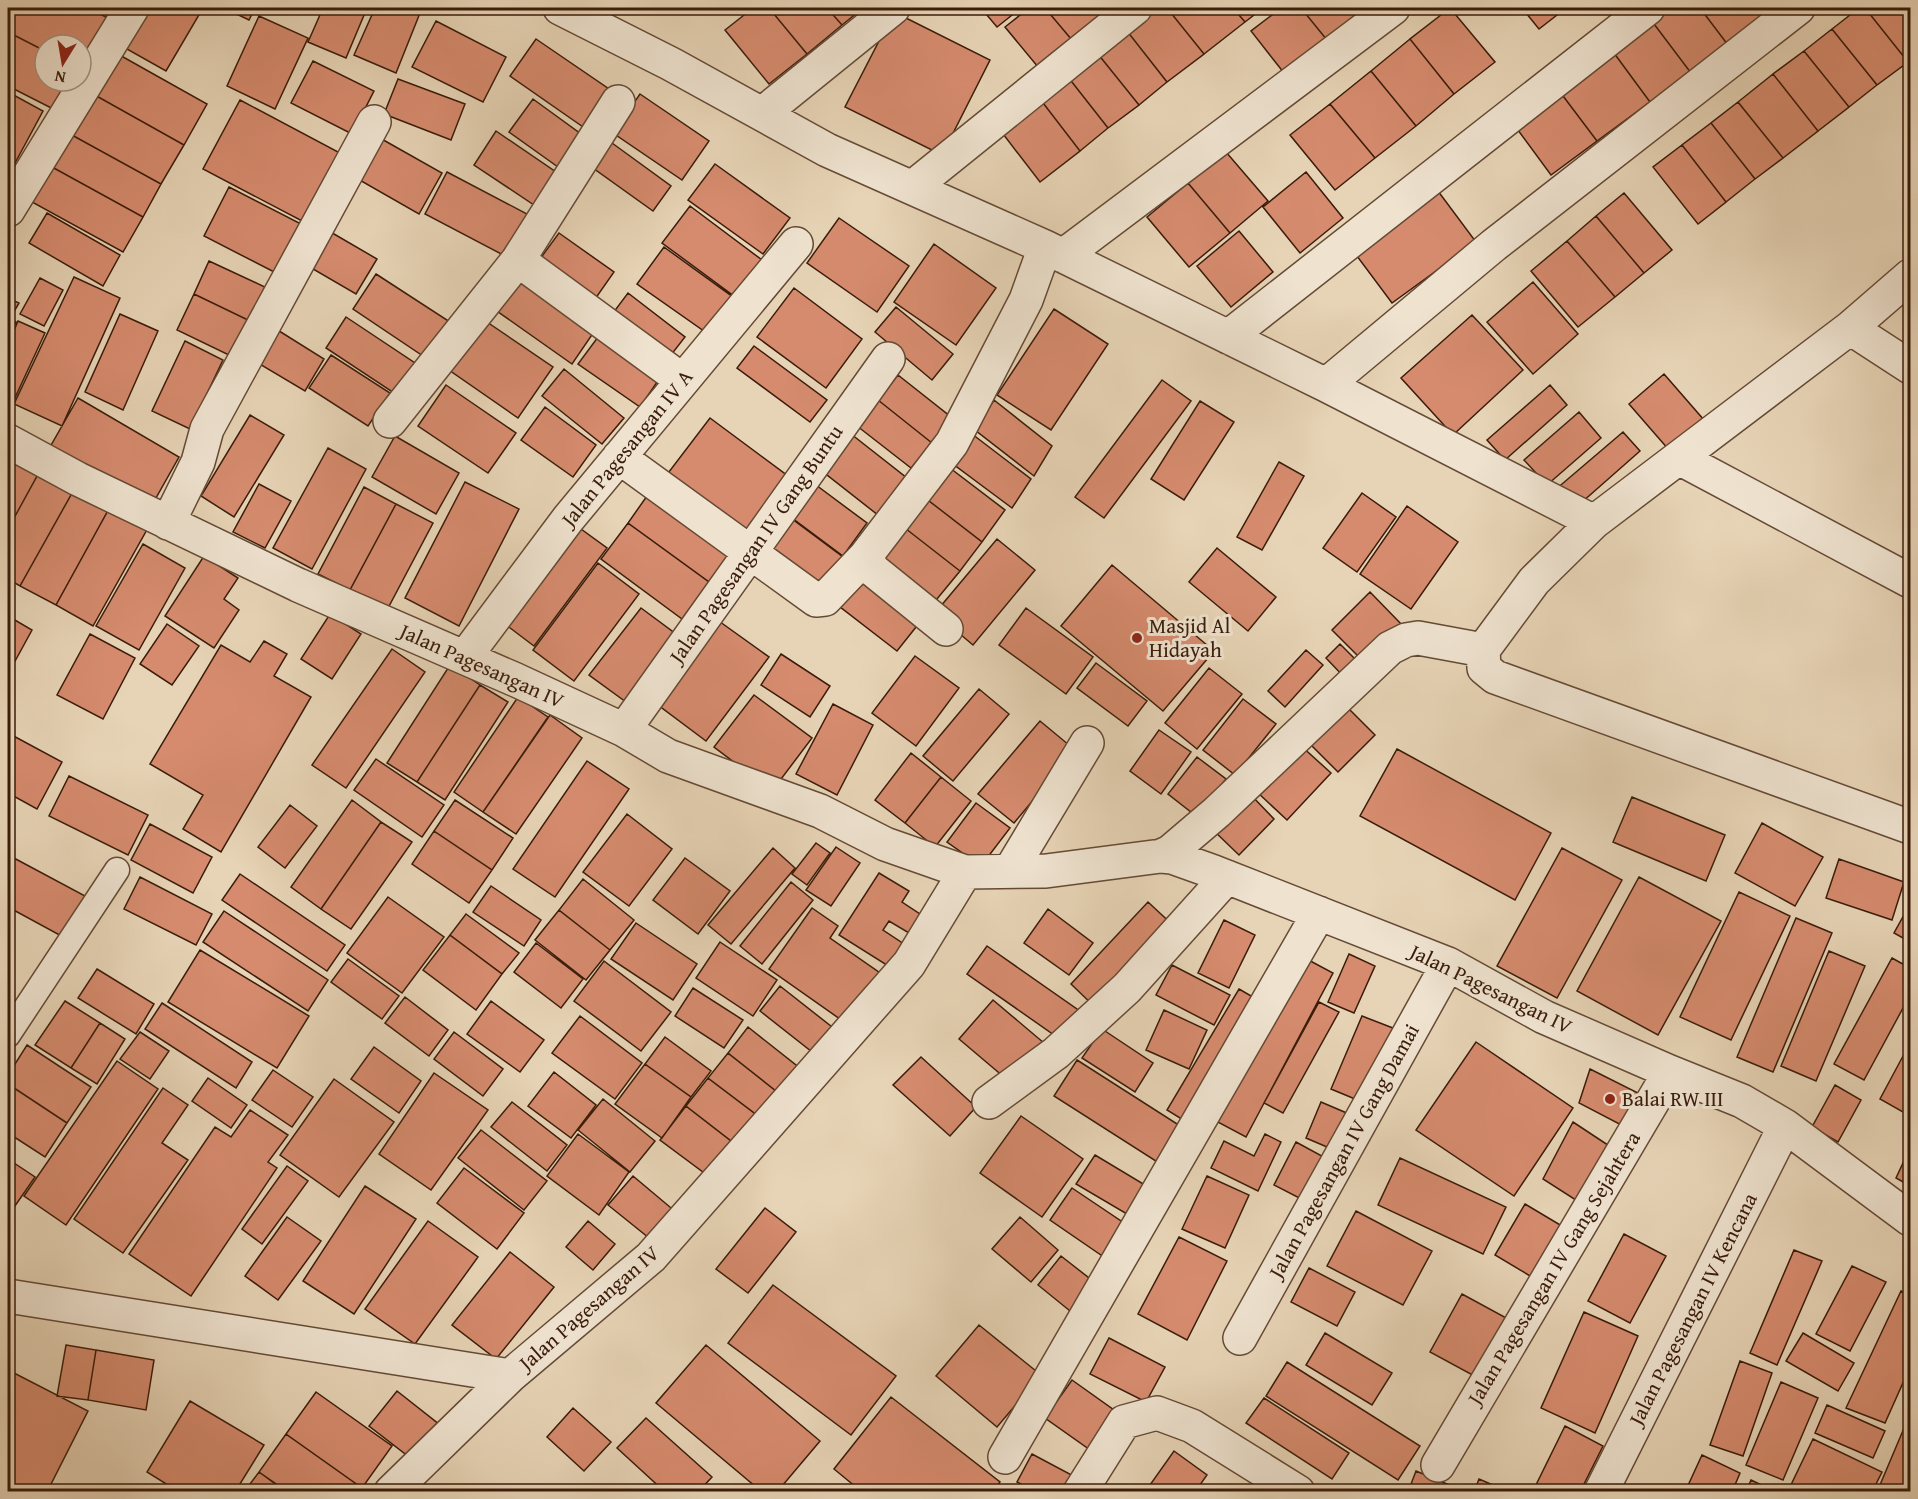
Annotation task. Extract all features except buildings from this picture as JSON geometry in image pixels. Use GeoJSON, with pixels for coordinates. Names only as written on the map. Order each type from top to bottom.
{"type":"FeatureCollection","features":[{"type":"Feature","properties":{"kind":"street"},"geometry":{"type":"LineString","coordinates":[[8,210],[132,8]]}},
{"type":"Feature","properties":{"kind":"street"},"geometry":{"type":"LineString","coordinates":[[762,114],[893,8]]}},
{"type":"Feature","properties":{"kind":"street"},"geometry":{"type":"LineString","coordinates":[[913,187],[1135,8]]}},
{"type":"Feature","properties":{"kind":"street"},"geometry":{"type":"LineString","coordinates":[[619,457],[816,600],[825,599],[865,557],[952,443],[1051,252],[1393,8]]}},
{"type":"Feature","properties":{"kind":"street"},"geometry":{"type":"LineString","coordinates":[[1228,337],[1648,8]]}},
{"type":"Feature","properties":{"kind":"street"},"geometry":{"type":"LineString","coordinates":[[1326,385],[1494,246],[1798,8]]}},
{"type":"Feature","properties":{"kind":"street"},"geometry":{"type":"LineString","coordinates":[[581,11],[827,150],[913,187],[1228,337],[1594,522]]}},
{"type":"Feature","properties":{"kind":"street"},"geometry":{"type":"LineString","coordinates":[[390,421],[518,260],[618,102]]}},
{"type":"Feature","properties":{"kind":"street"},"geometry":{"type":"LineString","coordinates":[[168,523],[198,462],[207,429],[374,122]]}},
{"type":"Feature","properties":{"kind":"street","name":"Jalan Pagesangan IV A"},"geometry":{"type":"LineString","coordinates":[[465,657],[568,519],[796,244]]}},
{"type":"Feature","properties":{"kind":"street"},"geometry":{"type":"LineString","coordinates":[[518,260],[682,380]]}},
{"type":"Feature","properties":{"kind":"street"},"geometry":{"type":"LineString","coordinates":[[1476,649],[1534,581],[1594,522],[1850,328],[1911,276]]}},
{"type":"Feature","properties":{"kind":"street"},"geometry":{"type":"LineString","coordinates":[[1850,328],[1911,367]]}},
{"type":"Feature","properties":{"kind":"street","name":"Jalan Pagesangan IV Gang Buntu"},"geometry":{"type":"LineString","coordinates":[[624,730],[888,359]]}},
{"type":"Feature","properties":{"kind":"street","name":"Jalan Pagesangan IV"},"geometry":{"type":"LineString","coordinates":[[8,441],[168,523],[298,585],[465,657],[624,730],[668,756],[820,811],[885,844],[965,872],[1046,871],[1166,856],[1221,874],[1448,964],[1544,1017],[1742,1101],[1785,1126],[1911,1219]]}},
{"type":"Feature","properties":{"kind":"street"},"geometry":{"type":"LineString","coordinates":[[1679,458],[1911,581]]}},
{"type":"Feature","properties":{"kind":"street"},"geometry":{"type":"LineString","coordinates":[[865,557],[873,570],[946,629]]}},
{"type":"Feature","properties":{"kind":"street"},"geometry":{"type":"LineString","coordinates":[[1166,856],[1210,818],[1390,648],[1406,640],[1425,639],[1476,649]]}},
{"type":"Feature","properties":{"kind":"street"},"geometry":{"type":"LineString","coordinates":[[1476,649],[1484,668],[1496,677],[1911,827]]}},
{"type":"Feature","properties":{"kind":"street"},"geometry":{"type":"LineString","coordinates":[[1010,871],[1087,743]]}},
{"type":"Feature","properties":{"kind":"street","name":"Jalan Pagesangan IV"},"geometry":{"type":"LineString","coordinates":[[8,1296],[510,1376],[651,1257],[909,964],[965,872]]}},
{"type":"Feature","properties":{"kind":"street"},"geometry":{"type":"LineString","coordinates":[[989,1102],[1056,1053],[1127,988],[1221,874]]}},
{"type":"Feature","properties":{"kind":"street"},"geometry":{"type":"LineString","coordinates":[[1005,1457],[1319,913]]}},
{"type":"Feature","properties":{"kind":"street","name":"Jalan Pagesangan IV Gang Damai"},"geometry":{"type":"LineString","coordinates":[[1240,1338],[1448,964]]}},
{"type":"Feature","properties":{"kind":"street","name":"Jalan Pagesangan IV Gang Sejahtera"},"geometry":{"type":"LineString","coordinates":[[1438,1465],[1670,1072]]}},
{"type":"Feature","properties":{"kind":"street","name":"Jalan Pagesangan IV Kencana"},"geometry":{"type":"LineString","coordinates":[[1601,1491],[1785,1126]]}},
{"type":"Feature","properties":{"kind":"street"},"geometry":{"type":"LineString","coordinates":[[391,1491],[510,1376]]}},
{"type":"Feature","properties":{"kind":"street"},"geometry":{"type":"LineString","coordinates":[[1080,1491],[1124,1422],[1157,1413],[1192,1426],[1298,1491]]}},
{"type":"Feature","properties":{"kind":"lane"},"geometry":{"type":"LineString","coordinates":[[8,1035],[117,870]]}},
{"type":"Feature","properties":{"kind":"place","name":"Masjid Al Hidayah"},"geometry":{"type":"Point","coordinates":[1137,638]}},
{"type":"Feature","properties":{"kind":"place","name":"Balai RW III"},"geometry":{"type":"Point","coordinates":[1610,1099]}}]}
